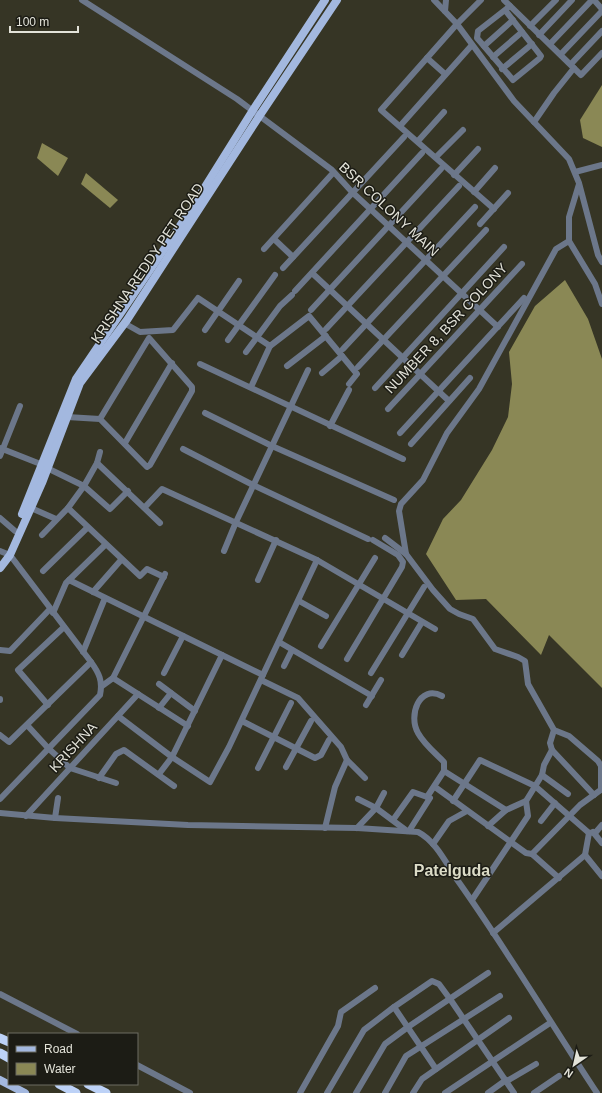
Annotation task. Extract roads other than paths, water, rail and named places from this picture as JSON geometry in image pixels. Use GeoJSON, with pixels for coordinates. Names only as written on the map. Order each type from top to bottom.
{"type":"FeatureCollection","features":[{"type":"Feature","properties":{"kind":"highway"},"geometry":{"type":"LineString","coordinates":[[61,1085],[76,1093]]}},
{"type":"Feature","properties":{"kind":"highway"},"geometry":{"type":"LineString","coordinates":[[90,1085],[106,1093]]}},
{"type":"Feature","properties":{"kind":"main road","name":"KRISHNA REDDY PET ROAD"},"geometry":{"type":"LineString","coordinates":[[10,555],[12,539],[15,531],[67,417],[80,383],[124,323],[325,0]]}},
{"type":"Feature","properties":{"kind":"main road","name":"KRISHNA REDDY PET ROAD"},"geometry":{"type":"LineString","coordinates":[[0,568],[10,555],[31,508],[76,379],[256,112],[336,0]]}},
{"type":"Feature","properties":{"kind":"main road"},"geometry":{"type":"LineString","coordinates":[[10,1085],[25,1093]]}},
{"type":"Feature","properties":{"kind":"street","name":"BSR COLONY MAIN"},"geometry":{"type":"LineString","coordinates":[[82,0],[256,112],[333,173],[498,327]]}},
{"type":"Feature","properties":{"kind":"street"},"geometry":{"type":"LineString","coordinates":[[434,0],[457,24],[514,101],[569,159],[579,183],[598,255],[602,262]]}},
{"type":"Feature","properties":{"kind":"street"},"geometry":{"type":"LineString","coordinates":[[445,11],[446,0]]}},
{"type":"Feature","properties":{"kind":"street"},"geometry":{"type":"LineString","coordinates":[[481,0],[457,24],[381,110],[494,209]]}},
{"type":"Feature","properties":{"kind":"street"},"geometry":{"type":"LineString","coordinates":[[504,0],[508,8],[513,20],[540,54],[540,58],[516,79],[511,79],[477,38],[478,31],[508,8]]}},
{"type":"Feature","properties":{"kind":"street"},"geometry":{"type":"LineString","coordinates":[[530,26],[556,0]]}},
{"type":"Feature","properties":{"kind":"street"},"geometry":{"type":"LineString","coordinates":[[539,36],[572,0]]}},
{"type":"Feature","properties":{"kind":"street"},"geometry":{"type":"LineString","coordinates":[[550,44],[593,0],[602,10],[561,54]]}},
{"type":"Feature","properties":{"kind":"street"},"geometry":{"type":"LineString","coordinates":[[508,8],[561,54],[581,75],[602,53]]}},
{"type":"Feature","properties":{"kind":"street"},"geometry":{"type":"LineString","coordinates":[[484,46],[513,20]]}},
{"type":"Feature","properties":{"kind":"street"},"geometry":{"type":"LineString","coordinates":[[534,122],[572,66],[602,31]]}},
{"type":"Feature","properties":{"kind":"street"},"geometry":{"type":"LineString","coordinates":[[493,57],[522,32]]}},
{"type":"Feature","properties":{"kind":"street"},"geometry":{"type":"LineString","coordinates":[[502,69],[532,44]]}},
{"type":"Feature","properties":{"kind":"street"},"geometry":{"type":"LineString","coordinates":[[400,126],[472,45]]}},
{"type":"Feature","properties":{"kind":"street"},"geometry":{"type":"LineString","coordinates":[[427,58],[445,74]]}},
{"type":"Feature","properties":{"kind":"street"},"geometry":{"type":"LineString","coordinates":[[418,141],[444,112]]}},
{"type":"Feature","properties":{"kind":"street"},"geometry":{"type":"LineString","coordinates":[[436,157],[463,130]]}},
{"type":"Feature","properties":{"kind":"street"},"geometry":{"type":"LineString","coordinates":[[283,268],[404,137]]}},
{"type":"Feature","properties":{"kind":"street"},"geometry":{"type":"LineString","coordinates":[[454,175],[478,149]]}},
{"type":"Feature","properties":{"kind":"street"},"geometry":{"type":"LineString","coordinates":[[246,352],[280,306],[294,293],[422,153]]}},
{"type":"Feature","properties":{"kind":"street"},"geometry":{"type":"LineString","coordinates":[[575,172],[602,165]]}},
{"type":"Feature","properties":{"kind":"street"},"geometry":{"type":"LineString","coordinates":[[474,192],[495,168]]}},
{"type":"Feature","properties":{"kind":"street"},"geometry":{"type":"LineString","coordinates":[[311,310],[441,169]]}},
{"type":"Feature","properties":{"kind":"street"},"geometry":{"type":"LineString","coordinates":[[264,249],[333,173]]}},
{"type":"Feature","properties":{"kind":"street"},"geometry":{"type":"LineString","coordinates":[[579,183],[569,217],[569,241],[595,284],[602,304]]}},
{"type":"Feature","properties":{"kind":"street"},"geometry":{"type":"LineString","coordinates":[[326,329],[459,186]]}},
{"type":"Feature","properties":{"kind":"street"},"geometry":{"type":"LineString","coordinates":[[480,224],[508,194]]}},
{"type":"Feature","properties":{"kind":"street"},"geometry":{"type":"LineString","coordinates":[[343,349],[425,259],[475,207]]}},
{"type":"Feature","properties":{"kind":"street"},"geometry":{"type":"LineString","coordinates":[[358,367],[486,230]]}},
{"type":"Feature","properties":{"kind":"street"},"geometry":{"type":"LineString","coordinates":[[274,238],[293,257]]}},
{"type":"Feature","properties":{"kind":"street"},"geometry":{"type":"LineString","coordinates":[[406,554],[399,511],[401,504],[423,480],[447,433],[479,389],[555,251],[569,241]]}},
{"type":"Feature","properties":{"kind":"street"},"geometry":{"type":"LineString","coordinates":[[375,388],[504,247]]}},
{"type":"Feature","properties":{"kind":"street","name":"NUMBER 8, BSR COLONY"},"geometry":{"type":"LineString","coordinates":[[388,408],[522,264]]}},
{"type":"Feature","properties":{"kind":"street"},"geometry":{"type":"LineString","coordinates":[[312,273],[383,341],[449,401]]}},
{"type":"Feature","properties":{"kind":"street"},"geometry":{"type":"LineString","coordinates":[[228,340],[275,275]]}},
{"type":"Feature","properties":{"kind":"street"},"geometry":{"type":"LineString","coordinates":[[205,330],[238,281]]}},
{"type":"Feature","properties":{"kind":"street"},"geometry":{"type":"LineString","coordinates":[[124,323],[140,332],[173,330],[198,298],[270,346]]}},
{"type":"Feature","properties":{"kind":"street"},"geometry":{"type":"LineString","coordinates":[[400,433],[524,298]]}},
{"type":"Feature","properties":{"kind":"street"},"geometry":{"type":"LineString","coordinates":[[251,387],[270,346],[310,316],[357,374],[330,426]]}},
{"type":"Feature","properties":{"kind":"street"},"geometry":{"type":"LineString","coordinates":[[287,366],[326,336]]}},
{"type":"Feature","properties":{"kind":"street"},"geometry":{"type":"LineString","coordinates":[[67,417],[100,420],[125,443],[147,467],[150,465],[192,392],[192,387],[151,340],[147,340],[100,420]]}},
{"type":"Feature","properties":{"kind":"street"},"geometry":{"type":"LineString","coordinates":[[322,373],[342,356]]}},
{"type":"Feature","properties":{"kind":"street"},"geometry":{"type":"LineString","coordinates":[[125,443],[172,363]]}},
{"type":"Feature","properties":{"kind":"street"},"geometry":{"type":"LineString","coordinates":[[200,364],[403,459]]}},
{"type":"Feature","properties":{"kind":"street"},"geometry":{"type":"LineString","coordinates":[[224,551],[236,522],[308,370]]}},
{"type":"Feature","properties":{"kind":"street"},"geometry":{"type":"LineString","coordinates":[[411,444],[470,378]]}},
{"type":"Feature","properties":{"kind":"street"},"geometry":{"type":"LineString","coordinates":[[0,456],[20,406]]}},
{"type":"Feature","properties":{"kind":"street"},"geometry":{"type":"LineString","coordinates":[[204,413],[272,446],[394,500]]}},
{"type":"Feature","properties":{"kind":"street"},"geometry":{"type":"LineString","coordinates":[[2,448],[45,466],[84,486],[110,509],[128,491]]}},
{"type":"Feature","properties":{"kind":"street"},"geometry":{"type":"LineString","coordinates":[[183,449],[254,485],[371,540],[398,555],[403,562],[402,567],[347,659]]}},
{"type":"Feature","properties":{"kind":"street"},"geometry":{"type":"LineString","coordinates":[[42,535],[68,508],[84,486],[97,463],[100,452]]}},
{"type":"Feature","properties":{"kind":"street"},"geometry":{"type":"LineString","coordinates":[[97,463],[145,507],[160,523]]}},
{"type":"Feature","properties":{"kind":"street"},"geometry":{"type":"LineString","coordinates":[[145,507],[162,489],[317,560],[360,583],[408,614],[435,629]]}},
{"type":"Feature","properties":{"kind":"street"},"geometry":{"type":"LineString","coordinates":[[31,508],[56,519]]}},
{"type":"Feature","properties":{"kind":"street"},"geometry":{"type":"LineString","coordinates":[[68,508],[87,528],[140,576],[147,569],[164,576],[113,678],[102,686]]}},
{"type":"Feature","properties":{"kind":"street"},"geometry":{"type":"LineString","coordinates":[[0,518],[15,531]]}},
{"type":"Feature","properties":{"kind":"street"},"geometry":{"type":"LineString","coordinates":[[43,570],[87,528]]}},
{"type":"Feature","properties":{"kind":"street"},"geometry":{"type":"LineString","coordinates":[[385,538],[406,554],[433,590],[450,608],[459,614],[473,619],[495,650],[518,657],[525,661],[528,684],[554,730],[569,736],[598,761],[601,766],[602,790],[580,805],[571,816],[532,854]]}},
{"type":"Feature","properties":{"kind":"street"},"geometry":{"type":"LineString","coordinates":[[258,580],[276,540]]}},
{"type":"Feature","properties":{"kind":"street"},"geometry":{"type":"LineString","coordinates":[[0,650],[10,650],[52,611],[66,583],[105,545]]}},
{"type":"Feature","properties":{"kind":"street"},"geometry":{"type":"LineString","coordinates":[[0,551],[10,555],[91,662],[101,676],[102,686],[100,695],[0,799]]}},
{"type":"Feature","properties":{"kind":"street"},"geometry":{"type":"LineString","coordinates":[[321,646],[375,558]]}},
{"type":"Feature","properties":{"kind":"street"},"geometry":{"type":"LineString","coordinates":[[93,592],[121,560]]}},
{"type":"Feature","properties":{"kind":"street"},"geometry":{"type":"LineString","coordinates":[[118,716],[172,758],[210,782],[242,721],[317,560]]}},
{"type":"Feature","properties":{"kind":"street"},"geometry":{"type":"LineString","coordinates":[[69,580],[222,655],[298,698],[341,747],[347,760],[365,778]]}},
{"type":"Feature","properties":{"kind":"street"},"geometry":{"type":"LineString","coordinates":[[371,673],[424,587]]}},
{"type":"Feature","properties":{"kind":"street"},"geometry":{"type":"LineString","coordinates":[[83,652],[105,598]]}},
{"type":"Feature","properties":{"kind":"street"},"geometry":{"type":"LineString","coordinates":[[299,601],[326,616]]}},
{"type":"Feature","properties":{"kind":"street"},"geometry":{"type":"LineString","coordinates":[[402,655],[422,622]]}},
{"type":"Feature","properties":{"kind":"street"},"geometry":{"type":"LineString","coordinates":[[48,705],[18,670],[64,627]]}},
{"type":"Feature","properties":{"kind":"street"},"geometry":{"type":"LineString","coordinates":[[164,673],[184,636]]}},
{"type":"Feature","properties":{"kind":"street"},"geometry":{"type":"LineString","coordinates":[[279,642],[372,696]]}},
{"type":"Feature","properties":{"kind":"street"},"geometry":{"type":"LineString","coordinates":[[284,666],[292,650]]}},
{"type":"Feature","properties":{"kind":"street"},"geometry":{"type":"LineString","coordinates":[[159,774],[172,758],[222,655]]}},
{"type":"Feature","properties":{"kind":"street"},"geometry":{"type":"LineString","coordinates":[[0,736],[9,742],[91,662]]}},
{"type":"Feature","properties":{"kind":"street"},"geometry":{"type":"LineString","coordinates":[[113,678],[188,726]]}},
{"type":"Feature","properties":{"kind":"street"},"geometry":{"type":"LineString","coordinates":[[366,706],[381,680]]}},
{"type":"Feature","properties":{"kind":"street"},"geometry":{"type":"LineString","coordinates":[[159,684],[195,711]]}},
{"type":"Feature","properties":{"kind":"street"},"geometry":{"type":"LineString","coordinates":[[159,708],[171,693]]}},
{"type":"Feature","properties":{"kind":"street"},"geometry":{"type":"LineString","coordinates":[[427,797],[444,772],[444,762],[418,733],[414,722],[415,709],[420,699],[427,694],[436,693],[442,696]]}},
{"type":"Feature","properties":{"kind":"street","name":"KRISHNA"},"geometry":{"type":"LineString","coordinates":[[26,816],[138,694]]}},
{"type":"Feature","properties":{"kind":"street"},"geometry":{"type":"LineString","coordinates":[[258,768],[291,703]]}},
{"type":"Feature","properties":{"kind":"street"},"geometry":{"type":"LineString","coordinates":[[242,721],[315,758],[318,757],[329,740]]}},
{"type":"Feature","properties":{"kind":"street"},"geometry":{"type":"LineString","coordinates":[[286,767],[310,721]]}},
{"type":"Feature","properties":{"kind":"street"},"geometry":{"type":"LineString","coordinates":[[27,725],[48,748],[70,768],[116,783]]}},
{"type":"Feature","properties":{"kind":"street"},"geometry":{"type":"LineString","coordinates":[[554,730],[550,743],[552,750],[594,795]]}},
{"type":"Feature","properties":{"kind":"street"},"geometry":{"type":"LineString","coordinates":[[99,778],[116,754],[124,750],[174,786]]}},
{"type":"Feature","properties":{"kind":"street"},"geometry":{"type":"LineString","coordinates":[[488,826],[506,810],[526,801],[542,775],[544,765],[552,750]]}},
{"type":"Feature","properties":{"kind":"street"},"geometry":{"type":"LineString","coordinates":[[325,828],[335,787],[347,760]]}},
{"type":"Feature","properties":{"kind":"street"},"geometry":{"type":"LineString","coordinates":[[453,801],[480,760],[535,786],[591,832],[602,844]]}},
{"type":"Feature","properties":{"kind":"street"},"geometry":{"type":"LineString","coordinates":[[444,772],[506,810]]}},
{"type":"Feature","properties":{"kind":"street"},"geometry":{"type":"LineString","coordinates":[[542,775],[568,794]]}},
{"type":"Feature","properties":{"kind":"street"},"geometry":{"type":"LineString","coordinates":[[435,787],[510,842],[526,853],[532,854],[558,878]]}},
{"type":"Feature","properties":{"kind":"street"},"geometry":{"type":"LineString","coordinates":[[394,820],[413,792],[430,798],[408,831]]}},
{"type":"Feature","properties":{"kind":"street"},"geometry":{"type":"LineString","coordinates":[[358,828],[376,808],[384,793]]}},
{"type":"Feature","properties":{"kind":"street"},"geometry":{"type":"LineString","coordinates":[[55,818],[58,798]]}},
{"type":"Feature","properties":{"kind":"street"},"geometry":{"type":"LineString","coordinates":[[358,799],[376,808],[408,831]]}},
{"type":"Feature","properties":{"kind":"street"},"geometry":{"type":"LineString","coordinates":[[472,900],[528,816],[526,801]]}},
{"type":"Feature","properties":{"kind":"street"},"geometry":{"type":"LineString","coordinates":[[541,821],[555,803]]}},
{"type":"Feature","properties":{"kind":"street"},"geometry":{"type":"LineString","coordinates":[[0,808],[3,814],[55,818],[188,825],[358,828],[418,832],[424,835],[433,844],[472,900],[550,1023],[597,1093]]}},
{"type":"Feature","properties":{"kind":"street"},"geometry":{"type":"LineString","coordinates":[[433,844],[449,821],[467,811]]}},
{"type":"Feature","properties":{"kind":"street"},"geometry":{"type":"LineString","coordinates":[[591,832],[596,832],[602,824]]}},
{"type":"Feature","properties":{"kind":"street"},"geometry":{"type":"LineString","coordinates":[[493,933],[585,855],[591,832]]}},
{"type":"Feature","properties":{"kind":"street"},"geometry":{"type":"LineString","coordinates":[[585,855],[602,876]]}},
{"type":"Feature","properties":{"kind":"street"},"geometry":{"type":"LineString","coordinates":[[356,1093],[385,1044],[488,973]]}},
{"type":"Feature","properties":{"kind":"street"},"geometry":{"type":"LineString","coordinates":[[327,1093],[364,1030],[432,981],[439,984],[450,998],[514,1093]]}},
{"type":"Feature","properties":{"kind":"street"},"geometry":{"type":"LineString","coordinates":[[300,1093],[338,1026],[341,1012],[375,988]]}},
{"type":"Feature","properties":{"kind":"street"},"geometry":{"type":"LineString","coordinates":[[0,994],[75,1033]]}},
{"type":"Feature","properties":{"kind":"street"},"geometry":{"type":"LineString","coordinates":[[385,1093],[406,1056],[500,996]]}},
{"type":"Feature","properties":{"kind":"street"},"geometry":{"type":"LineString","coordinates":[[394,1007],[436,1068]]}},
{"type":"Feature","properties":{"kind":"street"},"geometry":{"type":"LineString","coordinates":[[413,1093],[422,1079],[436,1068],[509,1018]]}},
{"type":"Feature","properties":{"kind":"street"},"geometry":{"type":"LineString","coordinates":[[445,1093],[550,1023]]}},
{"type":"Feature","properties":{"kind":"street"},"geometry":{"type":"LineString","coordinates":[[488,1093],[536,1064]]}},
{"type":"Feature","properties":{"kind":"street"},"geometry":{"type":"LineString","coordinates":[[138,1066],[190,1093]]}},
{"type":"Feature","properties":{"kind":"street"},"geometry":{"type":"LineString","coordinates":[[534,1093],[559,1076]]}},
{"type":"Feature","properties":{"kind":"water"},"geometry":{"type":"Polygon","coordinates":[[[602,85],[602,147],[583,138],[580,120],[602,85]]]}},
{"type":"Feature","properties":{"kind":"water"},"geometry":{"type":"Polygon","coordinates":[[[42,143],[68,158],[58,176],[37,158],[42,143]]]}},
{"type":"Feature","properties":{"kind":"water"},"geometry":{"type":"Polygon","coordinates":[[[86,173],[118,200],[110,208],[81,184],[86,173]]]}},
{"type":"Feature","properties":{"kind":"water"},"geometry":{"type":"Polygon","coordinates":[[[565,280],[588,319],[602,359],[602,688],[549,635],[541,655],[486,599],[456,600],[426,554],[443,519],[461,500],[492,450],[508,417],[512,384],[509,352],[535,306],[565,280]]]}},
{"type":"Feature","properties":{"kind":"district","name":"Patelguda"},"geometry":{"type":"Point","coordinates":[452,870]}}]}
